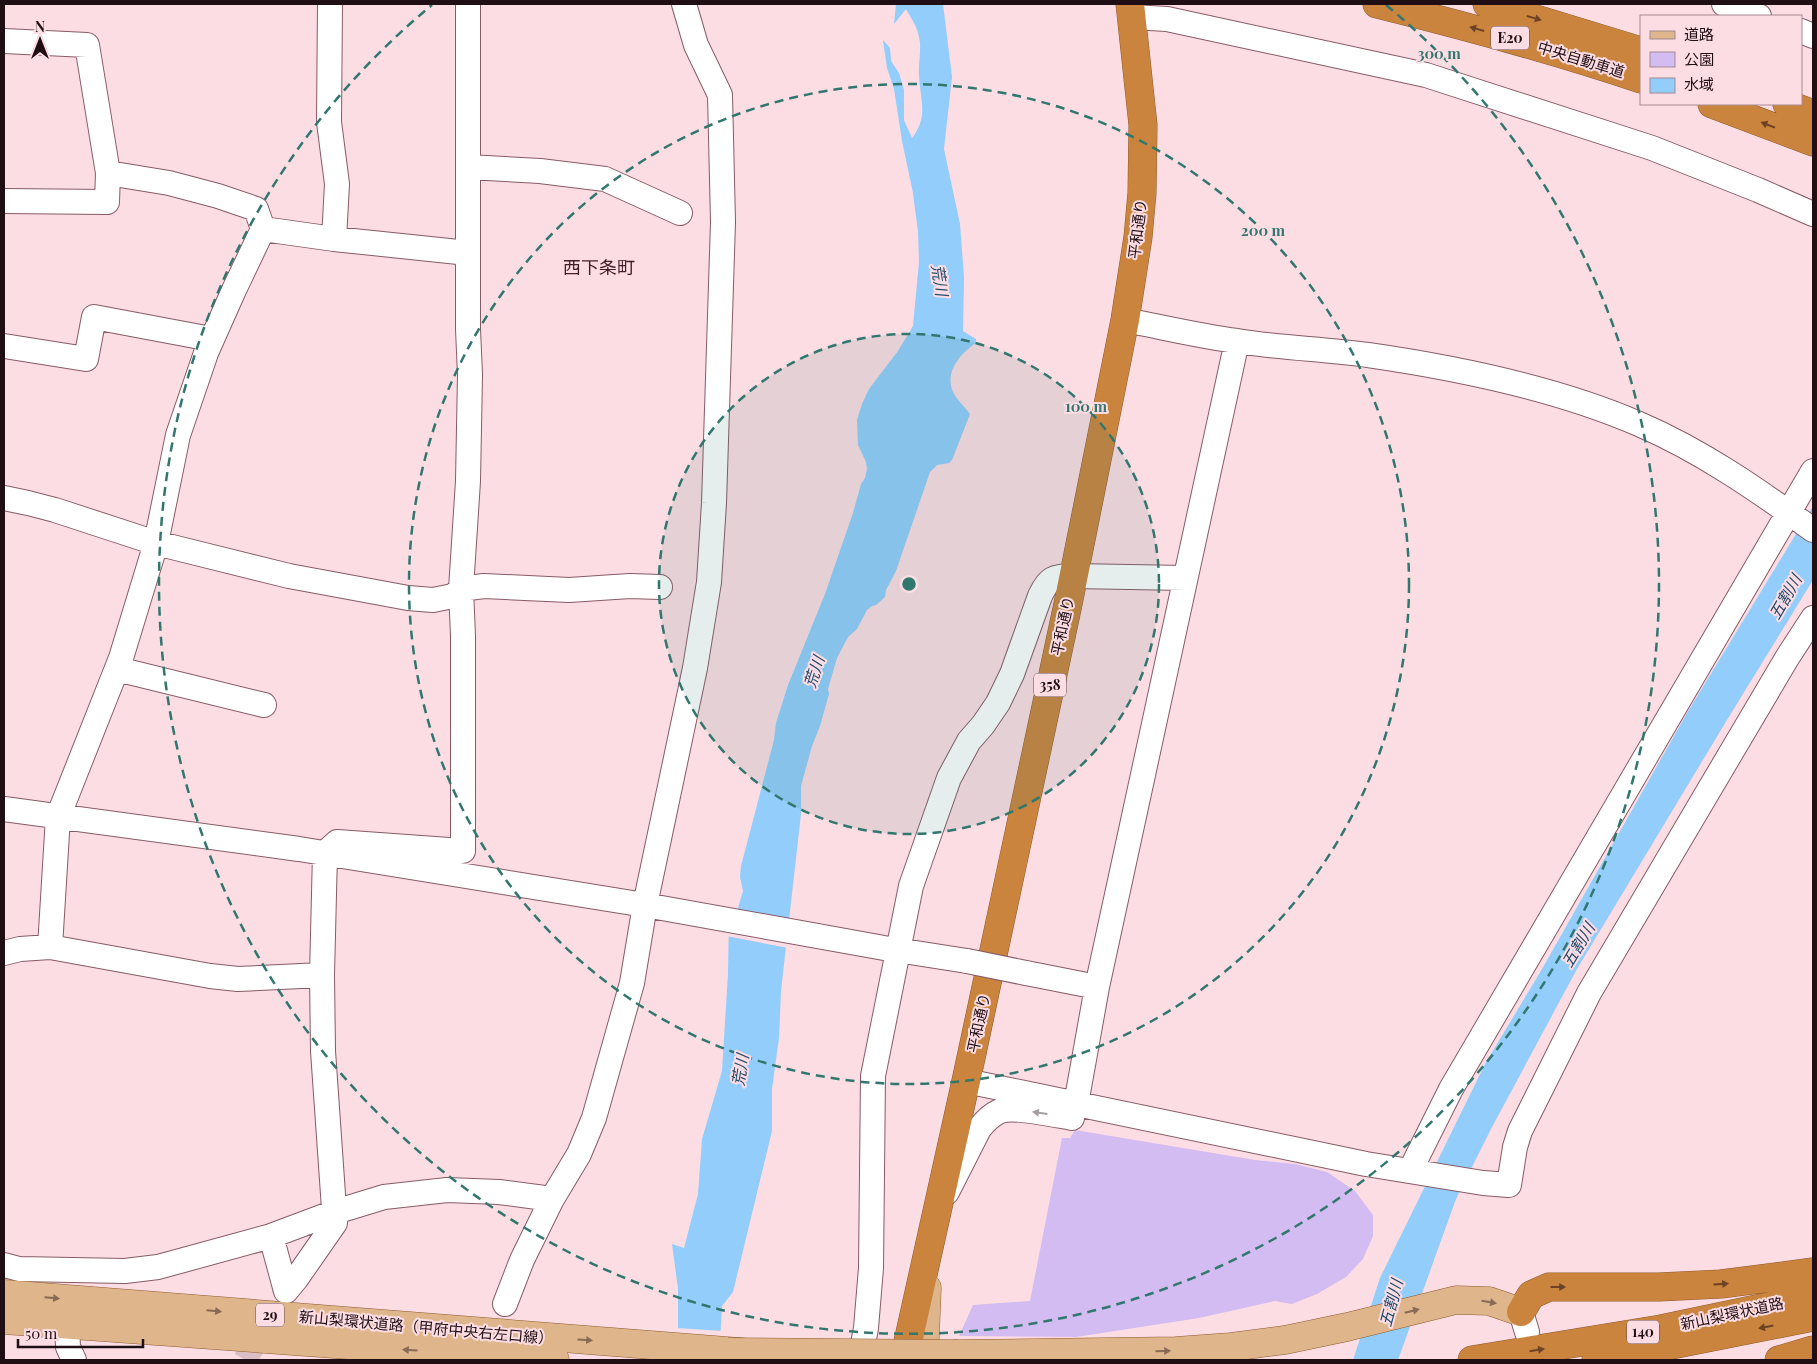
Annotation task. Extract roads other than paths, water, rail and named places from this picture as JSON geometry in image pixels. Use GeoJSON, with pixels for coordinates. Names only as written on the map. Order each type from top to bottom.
{"type":"FeatureCollection","features":[{"type":"Feature","properties":{"kind":"highway","name":"中央自動車道"},"geometry":{"type":"LineString","coordinates":[[1376,4],[1469,27],[1640,79]]}},
{"type":"Feature","properties":{"kind":"highway","name":"中央自動車道"},"geometry":{"type":"LineString","coordinates":[[1487,4],[1640,51]]}},
{"type":"Feature","properties":{"kind":"highway","name":"平和通り"},"geometry":{"type":"LineString","coordinates":[[904,1360],[966,1081],[1125,320],[1138,237],[1142,193],[1143,125],[1131,10]]}},
{"type":"Feature","properties":{"kind":"highway"},"geometry":{"type":"LineString","coordinates":[[1715,105],[1813,142]]}},
{"type":"Feature","properties":{"kind":"highway"},"geometry":{"type":"LineString","coordinates":[[1790,105],[1813,114]]}},
{"type":"Feature","properties":{"kind":"highway"},"geometry":{"type":"LineString","coordinates":[[1524,1322],[1531,1295],[1549,1287],[1660,1287],[1721,1284],[1813,1272]]}},
{"type":"Feature","properties":{"kind":"highway","name":"新山梨環状道路"},"geometry":{"type":"LineString","coordinates":[[1472,1360],[1661,1329],[1813,1297]]}},
{"type":"Feature","properties":{"kind":"highway","name":"新山梨環状道路"},"geometry":{"type":"LineString","coordinates":[[1596,1360],[1813,1317]]}},
{"type":"Feature","properties":{"kind":"highway"},"geometry":{"type":"LineString","coordinates":[[1779,1360],[1813,1350]]}},
{"type":"Feature","properties":{"kind":"main road"},"geometry":{"type":"LineString","coordinates":[[924,1360],[929,1249]]}},
{"type":"Feature","properties":{"kind":"main road","name":"新山梨環状道路（甲府中央右左口線）"},"geometry":{"type":"LineString","coordinates":[[5,1294],[67,1325],[540,1352],[728,1352]]}},
{"type":"Feature","properties":{"kind":"main road","name":"新山梨環状道路（甲府中央右左口線）"},"geometry":{"type":"LineString","coordinates":[[5,1294],[540,1352]]}},
{"type":"Feature","properties":{"kind":"main road"},"geometry":{"type":"LineString","coordinates":[[728,1352],[957,1354],[1176,1351],[1222,1348],[1285,1340],[1348,1327],[1456,1300],[1489,1301],[1524,1322]]}},
{"type":"Feature","properties":{"kind":"main road","name":"29"},"geometry":{"type":"LineString","coordinates":[[728,1352],[841,1360]]}},
{"type":"Feature","properties":{"kind":"street"},"geometry":{"type":"LineString","coordinates":[[330,4],[329,122],[337,184],[334,239]]}},
{"type":"Feature","properties":{"kind":"street"},"geometry":{"type":"LineString","coordinates":[[271,1236],[286,1291],[296,1280],[335,1223],[323,1051],[322,975],[325,853],[337,842],[463,851],[463,636],[461,589],[468,481],[470,375],[468,4]]}},
{"type":"Feature","properties":{"kind":"street"},"geometry":{"type":"LineString","coordinates":[[505,1304],[522,1260],[552,1199],[579,1154],[594,1118],[652,906],[709,582],[714,503],[724,222],[720,95],[696,45],[684,4]]}},
{"type":"Feature","properties":{"kind":"street"},"geometry":{"type":"LineString","coordinates":[[1724,4],[1756,15]]}},
{"type":"Feature","properties":{"kind":"street"},"geometry":{"type":"LineString","coordinates":[[1131,10],[1426,75],[1652,148],[1813,214]]}},
{"type":"Feature","properties":{"kind":"street"},"geometry":{"type":"LineString","coordinates":[[4,41],[87,45],[108,173],[107,202],[4,201]]}},
{"type":"Feature","properties":{"kind":"street"},"geometry":{"type":"LineString","coordinates":[[468,167],[540,171],[605,180],[680,213]]}},
{"type":"Feature","properties":{"kind":"street"},"geometry":{"type":"LineString","coordinates":[[50,947],[58,817],[117,669],[156,543],[178,435],[211,339],[263,229],[256,209],[218,196],[169,183],[108,173]]}},
{"type":"Feature","properties":{"kind":"street"},"geometry":{"type":"LineString","coordinates":[[263,229],[334,239],[468,253]]}},
{"type":"Feature","properties":{"kind":"street"},"geometry":{"type":"LineString","coordinates":[[4,346],[86,359],[94,317],[211,339]]}},
{"type":"Feature","properties":{"kind":"street"},"geometry":{"type":"LineString","coordinates":[[1125,320],[1237,342],[1368,355],[1469,374],[1542,391],[1639,424],[1689,448],[1770,498],[1799,521]]}},
{"type":"Feature","properties":{"kind":"street"},"geometry":{"type":"LineString","coordinates":[[1076,1104],[1097,987],[1237,342]]}},
{"type":"Feature","properties":{"kind":"street"},"geometry":{"type":"LineString","coordinates":[[1414,1171],[1451,1089],[1799,521],[1813,471]]}},
{"type":"Feature","properties":{"kind":"street"},"geometry":{"type":"LineString","coordinates":[[4,498],[46,508],[156,543],[289,576],[408,598],[433,600],[452,596],[461,589],[484,586],[569,590],[630,586],[660,587]]}},
{"type":"Feature","properties":{"kind":"street"},"geometry":{"type":"LineString","coordinates":[[860,1360],[867,1319],[871,1268],[873,1076],[892,949],[911,886],[949,778],[969,741],[983,726],[998,703],[1012,674],[1045,584],[1050,579],[1073,576],[1185,578]]}},
{"type":"Feature","properties":{"kind":"street"},"geometry":{"type":"LineString","coordinates":[[966,1081],[1357,1162],[1483,1183],[1509,1185],[1515,1147],[1520,1130],[1589,993],[1813,618]]}},
{"type":"Feature","properties":{"kind":"street"},"geometry":{"type":"LineString","coordinates":[[117,669],[264,705]]}},
{"type":"Feature","properties":{"kind":"street"},"geometry":{"type":"LineString","coordinates":[[15,811],[325,853],[652,906],[967,961],[1097,987]]}},
{"type":"Feature","properties":{"kind":"street"},"geometry":{"type":"LineString","coordinates":[[4,953],[20,949],[50,947],[210,976],[238,979],[322,975]]}},
{"type":"Feature","properties":{"kind":"street"},"geometry":{"type":"LineString","coordinates":[[938,1209],[979,1129],[985,1121],[1002,1110],[1074,1118],[1123,1114]]}},
{"type":"Feature","properties":{"kind":"street"},"geometry":{"type":"LineString","coordinates":[[4,1265],[19,1269],[125,1271],[158,1267],[271,1236],[335,1212],[384,1197],[447,1190],[499,1192],[552,1199]]}},
{"type":"Feature","properties":{"kind":"street"},"geometry":{"type":"LineString","coordinates":[[67,1325],[68,1348],[74,1360]]}},
{"type":"Feature","properties":{"kind":"water","name":"荒川"},"geometry":{"type":"Polygon","coordinates":[[[896,4],[943,4],[952,77],[944,149],[960,224],[964,277],[963,331],[976,339],[976,343],[965,352],[952,370],[951,385],[953,392],[970,414],[952,460],[949,463],[937,465],[930,472],[896,571],[886,590],[885,597],[867,610],[857,629],[848,637],[837,658],[820,726],[812,746],[801,786],[801,814],[781,991],[779,1038],[772,1089],[772,1131],[733,1292],[722,1306],[719,1360],[678,1360],[678,1289],[672,1244],[684,1248],[698,1194],[702,1139],[722,1071],[728,974],[729,917],[736,915],[743,891],[740,877],[741,866],[774,740],[776,723],[788,685],[825,594],[861,484],[865,478],[867,469],[866,462],[858,445],[857,420],[869,389],[898,351],[913,326],[919,262],[918,232],[913,193],[883,40],[890,48],[891,61],[899,73],[904,90],[904,120],[912,138],[922,115],[919,70],[920,46],[917,29],[906,9],[894,24],[896,4]]]}},
{"type":"Feature","properties":{"kind":"water","name":"五割川"},"geometry":{"type":"Polygon","coordinates":[[[1813,506],[1813,580],[1577,969],[1491,1129],[1456,1199],[1398,1360],[1353,1360],[1380,1278],[1485,1064],[1542,969],[1687,713],[1813,506]]]}},
{"type":"Feature","properties":{"kind":"tunnel"},"geometry":{"type":"LineString","coordinates":[[245,1360],[286,1291]]}},
{"type":"Feature","properties":{"kind":"district","name":"西下条町"},"geometry":{"type":"Point","coordinates":[599,268]}}]}
